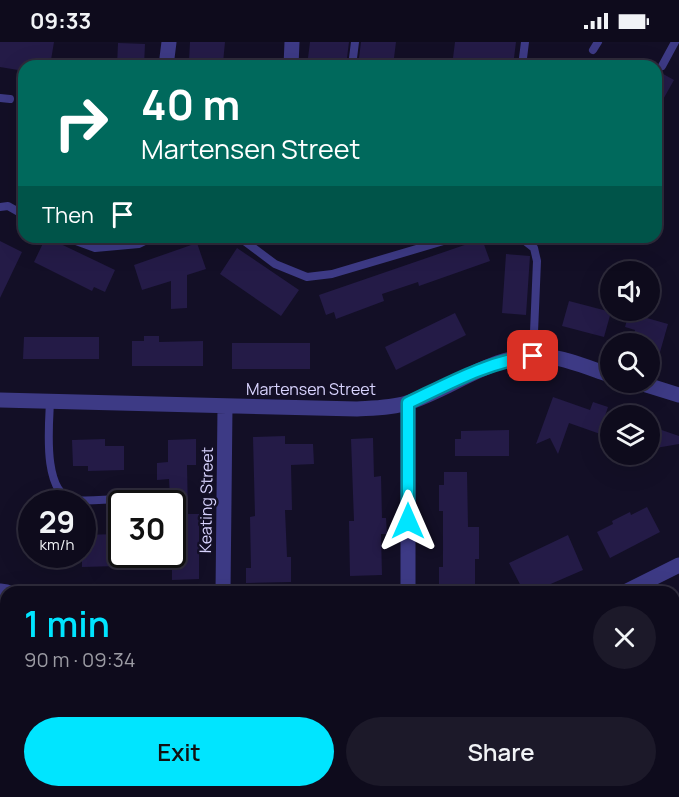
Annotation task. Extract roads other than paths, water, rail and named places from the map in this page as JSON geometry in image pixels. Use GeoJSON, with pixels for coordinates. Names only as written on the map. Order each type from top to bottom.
{"type":"FeatureCollection","features":[{"type":"Feature","properties":{"kind":"street"},"geometry":{"type":"LineString","coordinates":[[167,60],[169,42]]}},
{"type":"Feature","properties":{"kind":"street"},"geometry":{"type":"LineString","coordinates":[[291,60],[292,42]]}},
{"type":"Feature","properties":{"kind":"street","name":"Martensen Street"},"geometry":{"type":"LineString","coordinates":[[0,400],[357,409],[408,403],[488,366],[519,358],[533,356],[557,359],[600,372]]}},
{"type":"Feature","properties":{"kind":"street"},"geometry":{"type":"LineString","coordinates":[[660,389],[679,395]]}},
{"type":"Feature","properties":{"kind":"street"},"geometry":{"type":"LineString","coordinates":[[408,403],[408,586]]}},
{"type":"Feature","properties":{"kind":"street","name":"Keating Street"},"geometry":{"type":"LineString","coordinates":[[223,586],[225,407]]}},
{"type":"Feature","properties":{"kind":"street"},"geometry":{"type":"LineString","coordinates":[[638,586],[679,565]]}},
{"type":"Feature","properties":{"kind":"lane"},"geometry":{"type":"LineString","coordinates":[[353,60],[356,42]]}},
{"type":"Feature","properties":{"kind":"lane"},"geometry":{"type":"LineString","coordinates":[[523,60],[525,42]]}},
{"type":"Feature","properties":{"kind":"lane"},"geometry":{"type":"LineString","coordinates":[[593,50],[598,42]]}},
{"type":"Feature","properties":{"kind":"lane"},"geometry":{"type":"LineString","coordinates":[[662,66],[675,42]]}},
{"type":"Feature","properties":{"kind":"lane"},"geometry":{"type":"LineString","coordinates":[[0,98],[10,99]]}},
{"type":"Feature","properties":{"kind":"lane"},"geometry":{"type":"LineString","coordinates":[[0,207],[8,206],[18,212]]}},
{"type":"Feature","properties":{"kind":"lane"},"geometry":{"type":"LineString","coordinates":[[81,243],[95,248],[141,243]]}},
{"type":"Feature","properties":{"kind":"lane"},"geometry":{"type":"LineString","coordinates":[[246,243],[275,264],[307,277],[332,274],[437,243]]}},
{"type":"Feature","properties":{"kind":"lane"},"geometry":{"type":"LineString","coordinates":[[528,243],[534,248],[537,261],[533,356]]}},
{"type":"Feature","properties":{"kind":"lane"},"geometry":{"type":"LineString","coordinates":[[50,402],[49,459],[57,488],[72,500],[108,499]]}}]}
